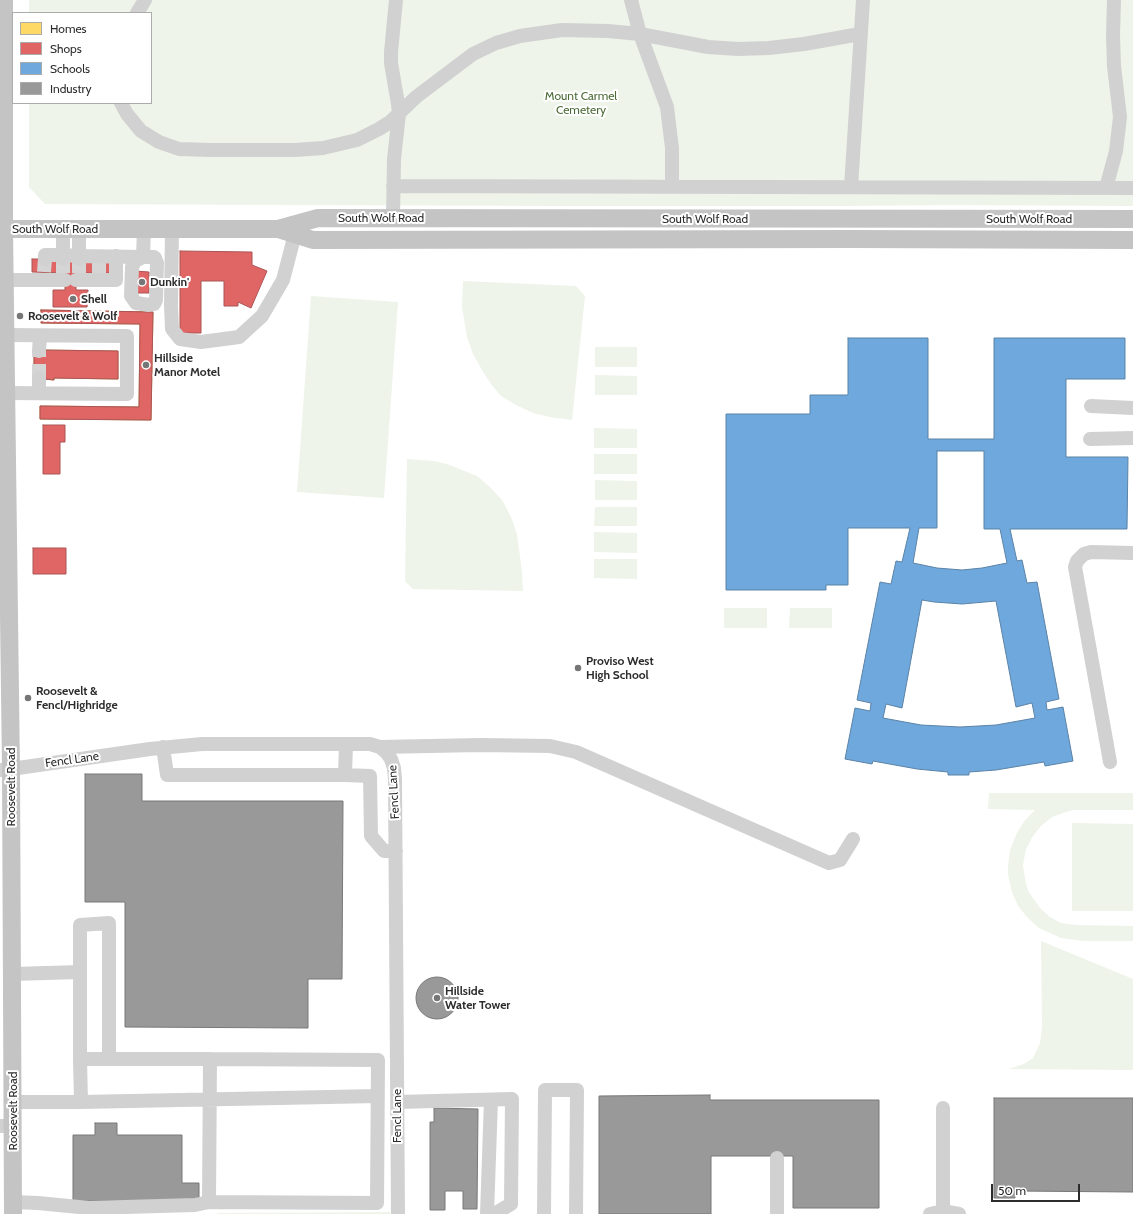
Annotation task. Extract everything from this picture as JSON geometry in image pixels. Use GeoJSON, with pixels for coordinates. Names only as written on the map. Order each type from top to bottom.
{"type":"FeatureCollection","features":[{"type":"Feature","properties":{"kind":"main road","name":"Roosevelt Road"},"geometry":{"type":"LineString","coordinates":[[4,0],[2,229],[6,335],[4,401],[6,949],[12,974],[13,1102],[6,1126],[13,1208]]}},
{"type":"Feature","properties":{"kind":"main road","name":"South Wolf Road"},"geometry":{"type":"LineString","coordinates":[[286,232],[318,218],[1133,219]]}},
{"type":"Feature","properties":{"kind":"main road","name":"South Wolf Road"},"geometry":{"type":"LineString","coordinates":[[2,229],[172,229],[286,232],[313,240],[1133,240]]}},
{"type":"Feature","properties":{"kind":"street"},"geometry":{"type":"LineString","coordinates":[[138,12],[145,0]]}},
{"type":"Feature","properties":{"kind":"street"},"geometry":{"type":"LineString","coordinates":[[393,218],[395,142],[399,114],[391,63],[396,0]]}},
{"type":"Feature","properties":{"kind":"street"},"geometry":{"type":"LineString","coordinates":[[631,0],[640,34],[667,108],[672,148],[672,186]]}},
{"type":"Feature","properties":{"kind":"street"},"geometry":{"type":"LineString","coordinates":[[851,187],[863,0]]}},
{"type":"Feature","properties":{"kind":"street"},"geometry":{"type":"LineString","coordinates":[[1106,188],[1116,151],[1120,117],[1113,53],[1114,0]]}},
{"type":"Feature","properties":{"kind":"street"},"geometry":{"type":"LineString","coordinates":[[122,104],[127,114],[141,130],[150,137],[168,146],[190,150],[295,150],[335,146],[367,135],[390,122],[416,97],[473,54],[496,43],[520,36],[562,30],[608,30],[640,34],[708,47],[738,49],[769,48],[804,44],[860,34]]}},
{"type":"Feature","properties":{"kind":"street"},"geometry":{"type":"LineString","coordinates":[[393,186],[1133,188]]}},
{"type":"Feature","properties":{"kind":"street"},"geometry":{"type":"LineString","coordinates":[[71,229],[71,269]]}},
{"type":"Feature","properties":{"kind":"street"},"geometry":{"type":"LineString","coordinates":[[5,280],[44,270],[99,267],[116,256],[143,257],[144,229]]}},
{"type":"Feature","properties":{"kind":"street"},"geometry":{"type":"LineString","coordinates":[[172,229],[172,328],[180,339],[201,342],[239,337],[262,316],[283,280],[286,232]]}},
{"type":"Feature","properties":{"kind":"street"},"geometry":{"type":"LineString","coordinates":[[44,270],[45,255],[71,269],[99,267],[116,280],[116,256]]}},
{"type":"Feature","properties":{"kind":"street"},"geometry":{"type":"LineString","coordinates":[[4,401],[39,393],[127,394],[127,336],[6,335]]}},
{"type":"Feature","properties":{"kind":"street"},"geometry":{"type":"LineString","coordinates":[[39,351],[40,336]]}},
{"type":"Feature","properties":{"kind":"street"},"geometry":{"type":"LineString","coordinates":[[39,378],[39,393]]}},
{"type":"Feature","properties":{"kind":"street"},"geometry":{"type":"LineString","coordinates":[[1091,406],[1133,408]]}},
{"type":"Feature","properties":{"kind":"street"},"geometry":{"type":"LineString","coordinates":[[1090,439],[1133,438]]}},
{"type":"Feature","properties":{"kind":"street"},"geometry":{"type":"LineString","coordinates":[[1110,762],[1075,567],[1077,562],[1084,554],[1091,552],[1133,553]]}},
{"type":"Feature","properties":{"kind":"street","name":"Fencl Lane"},"geometry":{"type":"LineString","coordinates":[[5,770],[163,747],[202,744],[370,744],[380,747],[386,752],[392,759],[394,768],[396,851],[398,1214]]}},
{"type":"Feature","properties":{"kind":"street"},"geometry":{"type":"LineString","coordinates":[[345,775],[346,744]]}},
{"type":"Feature","properties":{"kind":"street"},"geometry":{"type":"LineString","coordinates":[[380,747],[480,745],[550,746],[576,752],[829,863],[840,860],[853,839]]}},
{"type":"Feature","properties":{"kind":"street"},"geometry":{"type":"LineString","coordinates":[[163,747],[166,775],[370,776],[371,836],[384,851],[396,851]]}},
{"type":"Feature","properties":{"kind":"street"},"geometry":{"type":"LineString","coordinates":[[81,1102],[80,925],[109,923],[109,1059]]}},
{"type":"Feature","properties":{"kind":"street"},"geometry":{"type":"LineString","coordinates":[[12,974],[80,972]]}},
{"type":"Feature","properties":{"kind":"street"},"geometry":{"type":"LineString","coordinates":[[13,1208],[38,1203],[89,1208],[195,1205],[209,1202],[377,1203],[378,1060],[80,1059]]}},
{"type":"Feature","properties":{"kind":"street"},"geometry":{"type":"LineString","coordinates":[[209,1202],[210,1059]]}},
{"type":"Feature","properties":{"kind":"street"},"geometry":{"type":"LineString","coordinates":[[544,1214],[545,1090],[577,1090],[576,1214]]}},
{"type":"Feature","properties":{"kind":"street"},"geometry":{"type":"LineString","coordinates":[[13,1102],[378,1096]]}},
{"type":"Feature","properties":{"kind":"street"},"geometry":{"type":"LineString","coordinates":[[397,1102],[512,1099],[511,1204],[494,1214]]}},
{"type":"Feature","properties":{"kind":"street"},"geometry":{"type":"LineString","coordinates":[[487,1214],[491,1100]]}},
{"type":"Feature","properties":{"kind":"street"},"geometry":{"type":"LineString","coordinates":[[943,1108],[937,1212],[958,1214]]}},
{"type":"Feature","properties":{"kind":"street"},"geometry":{"type":"LineString","coordinates":[[777,1158],[777,1214]]}},
{"type":"Feature","properties":{"kind":"green space","name":"Mount Carmel Cemetery"},"geometry":{"type":"Polygon","coordinates":[[[29,0],[1133,0],[1133,206],[45,204],[29,187],[29,104],[152,104],[152,12],[29,12],[29,0]]]}},
{"type":"Feature","properties":{"kind":"green space"},"geometry":{"type":"Polygon","coordinates":[[[463,281],[576,286],[585,296],[572,420],[533,413],[501,396],[491,384],[473,354],[467,337],[462,307],[463,281]]]}},
{"type":"Feature","properties":{"kind":"green space"},"geometry":{"type":"Polygon","coordinates":[[[311,296],[398,302],[384,498],[297,492],[311,296]]]}},
{"type":"Feature","properties":{"kind":"green space"},"geometry":{"type":"Polygon","coordinates":[[[595,347],[637,347],[637,367],[595,367],[595,347]]]}},
{"type":"Feature","properties":{"kind":"green space"},"geometry":{"type":"Polygon","coordinates":[[[595,375],[637,376],[637,395],[595,395],[595,375]]]}},
{"type":"Feature","properties":{"kind":"green space"},"geometry":{"type":"Polygon","coordinates":[[[594,428],[637,429],[637,448],[594,448],[594,428]]]}},
{"type":"Feature","properties":{"kind":"green space"},"geometry":{"type":"Polygon","coordinates":[[[594,454],[637,454],[637,474],[594,474],[594,454]]]}},
{"type":"Feature","properties":{"kind":"green space"},"geometry":{"type":"Polygon","coordinates":[[[407,459],[434,461],[447,464],[477,476],[502,500],[511,517],[517,534],[523,591],[413,589],[405,581],[407,459]]]}},
{"type":"Feature","properties":{"kind":"green space"},"geometry":{"type":"Polygon","coordinates":[[[595,480],[637,481],[637,500],[595,500],[595,480]]]}},
{"type":"Feature","properties":{"kind":"green space"},"geometry":{"type":"Polygon","coordinates":[[[595,507],[637,507],[637,526],[594,526],[595,507]]]}},
{"type":"Feature","properties":{"kind":"green space"},"geometry":{"type":"Polygon","coordinates":[[[594,532],[637,533],[637,553],[594,552],[594,532]]]}},
{"type":"Feature","properties":{"kind":"green space"},"geometry":{"type":"Polygon","coordinates":[[[594,559],[637,559],[637,579],[594,578],[594,559]]]}},
{"type":"Feature","properties":{"kind":"green space"},"geometry":{"type":"Polygon","coordinates":[[[724,608],[767,608],[767,628],[724,628],[724,608]]]}},
{"type":"Feature","properties":{"kind":"green space"},"geometry":{"type":"Polygon","coordinates":[[[790,608],[832,608],[832,628],[789,628],[790,608]]]}},
{"type":"Feature","properties":{"kind":"green space"},"geometry":{"type":"Polygon","coordinates":[[[989,793],[1133,793],[1133,810],[1072,810],[1052,817],[1041,826],[1033,836],[1026,849],[1023,865],[1028,891],[1040,908],[1050,917],[1061,923],[1076,925],[1133,926],[1133,941],[1083,941],[1061,938],[1039,928],[1028,918],[1018,906],[1012,892],[1008,875],[1008,866],[1010,850],[1017,833],[1025,820],[1035,810],[988,809],[989,793]]]}},
{"type":"Feature","properties":{"kind":"green space"},"geometry":{"type":"Polygon","coordinates":[[[1072,823],[1133,824],[1133,911],[1072,911],[1072,823]]]}},
{"type":"Feature","properties":{"kind":"green space"},"geometry":{"type":"Polygon","coordinates":[[[1041,941],[1133,979],[1133,1070],[1008,1069],[1024,1064],[1033,1058],[1040,1043],[1042,1026],[1041,941]]]}},
{"type":"Feature","properties":{"kind":"green space"},"geometry":{"type":"Polygon","coordinates":[[[390,1212],[390,1214],[217,1214],[217,1213],[390,1212]]]}},
{"type":"Feature","properties":{"kind":"building: Homes","name":"Hillside Manor Motel"},"geometry":{"type":"Polygon","coordinates":[[[41,310],[153,312],[151,420],[40,419],[40,406],[139,407],[140,324],[41,323],[41,310]]]}},
{"type":"Feature","properties":{"kind":"building: Homes","name":"Hillside Manor Motel"},"geometry":{"type":"Polygon","coordinates":[[[34,351],[118,351],[118,379],[54,378],[54,380],[34,378],[34,351]]]}},
{"type":"Feature","properties":{"kind":"building: Shops"},"geometry":{"type":"Polygon","coordinates":[[[180,251],[252,252],[252,265],[267,271],[251,308],[238,302],[238,306],[224,306],[224,281],[201,281],[201,333],[180,333],[180,251]]]}},
{"type":"Feature","properties":{"kind":"building: Shops","name":"Shell"},"geometry":{"type":"Polygon","coordinates":[[[32,259],[111,259],[111,273],[76,273],[76,290],[88,290],[87,307],[53,307],[53,290],[65,290],[65,273],[32,272],[32,259]]]}},
{"type":"Feature","properties":{"kind":"building: Shops","name":"Dunkin'"},"geometry":{"type":"Polygon","coordinates":[[[135,271],[149,272],[149,293],[134,293],[135,271]]]}},
{"type":"Feature","properties":{"kind":"building: Shops","name":"Hillside Manor Motel"},"geometry":{"type":"Polygon","coordinates":[[[41,310],[153,312],[151,420],[40,419],[40,406],[139,407],[140,324],[41,323],[41,310]]]}},
{"type":"Feature","properties":{"kind":"building: Shops","name":"Hillside Manor Motel"},"geometry":{"type":"Polygon","coordinates":[[[34,351],[118,351],[118,379],[54,378],[54,380],[34,378],[34,351]]]}},
{"type":"Feature","properties":{"kind":"building: Shops"},"geometry":{"type":"Polygon","coordinates":[[[43,425],[65,425],[65,442],[60,442],[60,474],[43,474],[43,425]]]}},
{"type":"Feature","properties":{"kind":"building: Shops"},"geometry":{"type":"Polygon","coordinates":[[[33,548],[66,548],[66,574],[33,574],[33,548]]]}},
{"type":"Feature","properties":{"kind":"building: Schools"},"geometry":{"type":"Polygon","coordinates":[[[848,338],[928,338],[928,439],[994,439],[994,338],[1125,338],[1125,379],[1066,379],[1066,457],[1128,457],[1127,529],[1010,529],[1017,561],[1022,560],[1027,583],[1037,582],[1059,699],[1046,702],[1047,710],[1063,707],[1073,761],[1045,766],[1044,762],[996,770],[969,772],[969,775],[948,775],[948,772],[917,769],[873,761],[872,764],[845,759],[855,708],[870,711],[871,703],[857,700],[880,582],[891,584],[896,561],[902,562],[910,528],[848,528],[848,585],[826,585],[826,590],[726,590],[726,414],[810,414],[810,395],[848,395],[848,338]],[[937,451],[937,528],[919,528],[913,563],[937,568],[962,570],[1007,563],[1000,529],[984,529],[984,451],[937,451]],[[922,600],[902,708],[886,704],[883,718],[921,725],[960,727],[996,725],[1035,718],[1032,703],[1016,707],[996,601],[962,604],[922,600]]]}},
{"type":"Feature","properties":{"kind":"building: Industry"},"geometry":{"type":"Polygon","coordinates":[[[85,774],[142,774],[142,801],[343,801],[342,979],[308,979],[308,1028],[125,1027],[125,902],[85,902],[85,774]]]}},
{"type":"Feature","properties":{"kind":"building: Industry","name":"Hillside Water Tower"},"geometry":{"type":"Polygon","coordinates":[[[437,977],[452,983],[458,998],[452,1013],[437,1019],[422,1013],[416,998],[422,983],[437,977]]]}},
{"type":"Feature","properties":{"kind":"building: Industry"},"geometry":{"type":"Polygon","coordinates":[[[710,1095],[710,1100],[879,1100],[879,1208],[793,1208],[793,1156],[711,1156],[711,1214],[599,1214],[599,1096],[710,1095]]]}},
{"type":"Feature","properties":{"kind":"building: Industry"},"geometry":{"type":"Polygon","coordinates":[[[994,1098],[1133,1098],[1133,1192],[1015,1191],[1015,1198],[994,1198],[994,1098]]]}},
{"type":"Feature","properties":{"kind":"building: Industry"},"geometry":{"type":"Polygon","coordinates":[[[434,1108],[478,1109],[477,1209],[463,1209],[463,1191],[445,1191],[445,1210],[430,1210],[430,1122],[434,1122],[434,1108]]]}},
{"type":"Feature","properties":{"kind":"building: Industry"},"geometry":{"type":"Polygon","coordinates":[[[95,1123],[117,1123],[117,1135],[182,1135],[182,1183],[199,1183],[199,1201],[73,1201],[73,1135],[95,1135],[95,1123]]]}},
{"type":"Feature","properties":{"kind":"tunnel"},"geometry":{"type":"LineString","coordinates":[[44,272],[45,259]]}},
{"type":"Feature","properties":{"kind":"tunnel"},"geometry":{"type":"LineString","coordinates":[[63,259],[63,273]]}},
{"type":"Feature","properties":{"kind":"tunnel"},"geometry":{"type":"LineString","coordinates":[[79,259],[79,273]]}},
{"type":"Feature","properties":{"kind":"tunnel"},"geometry":{"type":"LineString","coordinates":[[99,259],[99,273]]}},
{"type":"Feature","properties":{"kind":"tunnel"},"geometry":{"type":"LineString","coordinates":[[39,351],[39,378]]}},
{"type":"Feature","properties":{"kind":"place","name":"Dunkin'"},"geometry":{"type":"Point","coordinates":[142,282]}},
{"type":"Feature","properties":{"kind":"place","name":"Shell"},"geometry":{"type":"Point","coordinates":[73,299]}},
{"type":"Feature","properties":{"kind":"place","name":"Roosevelt & Wolf"},"geometry":{"type":"Point","coordinates":[20,316]}},
{"type":"Feature","properties":{"kind":"place","name":"Hillside Manor Motel"},"geometry":{"type":"Point","coordinates":[146,365]}},
{"type":"Feature","properties":{"kind":"place","name":"Proviso West High School"},"geometry":{"type":"Point","coordinates":[578,668]}},
{"type":"Feature","properties":{"kind":"place","name":"Roosevelt & Fencl/Highridge"},"geometry":{"type":"Point","coordinates":[28,698]}},
{"type":"Feature","properties":{"kind":"place","name":"Hillside Water Tower"},"geometry":{"type":"Point","coordinates":[437,998]}}]}
